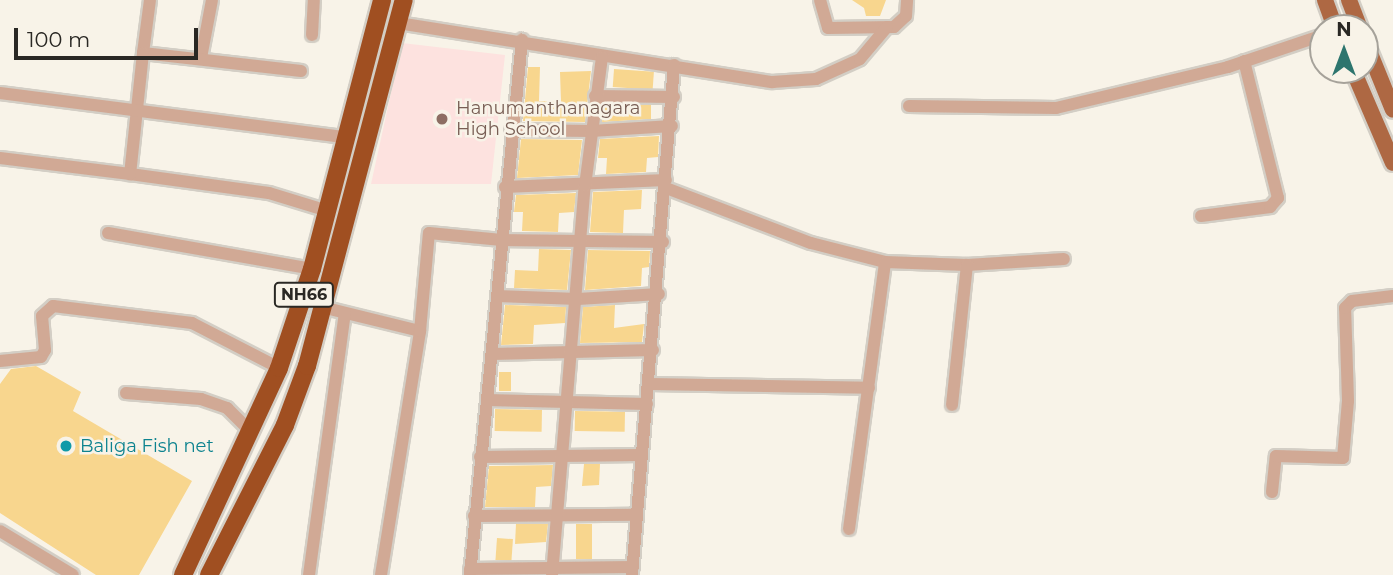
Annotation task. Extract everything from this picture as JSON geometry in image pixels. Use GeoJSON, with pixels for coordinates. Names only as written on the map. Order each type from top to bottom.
{"type":"FeatureCollection","features":[{"type":"Feature","properties":{"kind":"highway","name":"NH66"},"geometry":{"type":"LineString","coordinates":[[183,575],[279,368],[312,269],[325,210],[382,0]]}},
{"type":"Feature","properties":{"kind":"highway","name":"NH66"},"geometry":{"type":"LineString","coordinates":[[209,575],[285,425],[322,307],[404,0]]}},
{"type":"Feature","properties":{"kind":"main road"},"geometry":{"type":"LineString","coordinates":[[1379,76],[1393,110]]}},
{"type":"Feature","properties":{"kind":"main road"},"geometry":{"type":"LineString","coordinates":[[1359,84],[1393,163]]}},
{"type":"Feature","properties":{"kind":"street"},"geometry":{"type":"LineString","coordinates":[[130,174],[150,0]]}},
{"type":"Feature","properties":{"kind":"street"},"geometry":{"type":"LineString","coordinates":[[201,58],[212,0]]}},
{"type":"Feature","properties":{"kind":"street"},"geometry":{"type":"LineString","coordinates":[[312,35],[314,0]]}},
{"type":"Feature","properties":{"kind":"street"},"geometry":{"type":"LineString","coordinates":[[820,0],[828,28],[887,27]]}},
{"type":"Feature","properties":{"kind":"street"},"geometry":{"type":"LineString","coordinates":[[398,23],[522,40],[601,57],[674,65],[766,82],[816,79],[863,57],[887,27],[905,16],[907,0]]}},
{"type":"Feature","properties":{"kind":"street"},"geometry":{"type":"LineString","coordinates":[[522,40],[505,187],[492,354],[470,572],[633,571],[641,455],[659,294],[674,65]]}},
{"type":"Feature","properties":{"kind":"street"},"geometry":{"type":"LineString","coordinates":[[909,106],[1056,108],[1244,61],[1309,40]]}},
{"type":"Feature","properties":{"kind":"street"},"geometry":{"type":"LineString","coordinates":[[143,53],[301,71]]}},
{"type":"Feature","properties":{"kind":"street"},"geometry":{"type":"LineString","coordinates":[[552,571],[578,299],[585,186],[601,57]]}},
{"type":"Feature","properties":{"kind":"street"},"geometry":{"type":"LineString","coordinates":[[1200,216],[1270,207],[1278,198],[1244,61]]}},
{"type":"Feature","properties":{"kind":"street"},"geometry":{"type":"LineString","coordinates":[[0,93],[345,137]]}},
{"type":"Feature","properties":{"kind":"street"},"geometry":{"type":"LineString","coordinates":[[595,96],[674,97]]}},
{"type":"Feature","properties":{"kind":"street"},"geometry":{"type":"LineString","coordinates":[[511,130],[591,131],[672,126]]}},
{"type":"Feature","properties":{"kind":"street"},"geometry":{"type":"LineString","coordinates":[[0,158],[269,193],[325,210]]}},
{"type":"Feature","properties":{"kind":"street"},"geometry":{"type":"LineString","coordinates":[[505,187],[666,184],[811,243],[885,262],[967,265],[1064,259]]}},
{"type":"Feature","properties":{"kind":"street"},"geometry":{"type":"LineString","coordinates":[[108,233],[312,269]]}},
{"type":"Feature","properties":{"kind":"street"},"geometry":{"type":"LineString","coordinates":[[381,575],[419,331],[429,233],[502,240],[663,242]]}},
{"type":"Feature","properties":{"kind":"street"},"geometry":{"type":"LineString","coordinates":[[849,529],[885,262]]}},
{"type":"Feature","properties":{"kind":"street"},"geometry":{"type":"LineString","coordinates":[[952,405],[967,265]]}},
{"type":"Feature","properties":{"kind":"street"},"geometry":{"type":"LineString","coordinates":[[497,296],[578,299],[659,294]]}},
{"type":"Feature","properties":{"kind":"street"},"geometry":{"type":"LineString","coordinates":[[1272,492],[1276,457],[1343,457],[1348,401],[1345,307],[1352,301],[1393,296]]}},
{"type":"Feature","properties":{"kind":"street"},"geometry":{"type":"LineString","coordinates":[[0,361],[41,357],[45,350],[42,316],[53,306],[192,323],[279,368]]}},
{"type":"Feature","properties":{"kind":"street"},"geometry":{"type":"LineString","coordinates":[[322,307],[419,331]]}},
{"type":"Feature","properties":{"kind":"street"},"geometry":{"type":"LineString","coordinates":[[309,575],[345,313]]}},
{"type":"Feature","properties":{"kind":"street"},"geometry":{"type":"LineString","coordinates":[[492,354],[653,350]]}},
{"type":"Feature","properties":{"kind":"street"},"geometry":{"type":"LineString","coordinates":[[649,384],[869,388]]}},
{"type":"Feature","properties":{"kind":"street"},"geometry":{"type":"LineString","coordinates":[[126,393],[201,399],[228,408],[250,431]]}},
{"type":"Feature","properties":{"kind":"street"},"geometry":{"type":"LineString","coordinates":[[487,400],[647,404]]}},
{"type":"Feature","properties":{"kind":"street"},"geometry":{"type":"LineString","coordinates":[[480,457],[641,455]]}},
{"type":"Feature","properties":{"kind":"street"},"geometry":{"type":"LineString","coordinates":[[474,516],[636,515]]}},
{"type":"Feature","properties":{"kind":"street"},"geometry":{"type":"LineString","coordinates":[[0,531],[73,575]]}},
{"type":"Feature","properties":{"kind":"shaded area","name":"Hanumanthanagara High School"},"geometry":{"type":"Polygon","coordinates":[[[402,43],[505,55],[491,184],[371,184],[402,43]]]}},
{"type":"Feature","properties":{"kind":"building"},"geometry":{"type":"Polygon","coordinates":[[[852,0],[886,0],[880,16],[866,16],[864,8],[852,0]]]}},
{"type":"Feature","properties":{"kind":"building"},"geometry":{"type":"Polygon","coordinates":[[[528,67],[540,67],[539,101],[561,102],[560,72],[591,71],[585,122],[523,121],[528,67]]]}},
{"type":"Feature","properties":{"kind":"building"},"geometry":{"type":"Polygon","coordinates":[[[614,69],[654,72],[653,90],[613,87],[614,69]]]}},
{"type":"Feature","properties":{"kind":"building"},"geometry":{"type":"Polygon","coordinates":[[[605,105],[651,105],[651,119],[602,122],[605,105]]]}},
{"type":"Feature","properties":{"kind":"building"},"geometry":{"type":"Polygon","coordinates":[[[659,136],[658,157],[647,158],[646,172],[606,174],[607,158],[598,158],[600,139],[659,136]]]}},
{"type":"Feature","properties":{"kind":"building"},"geometry":{"type":"Polygon","coordinates":[[[521,139],[582,140],[578,175],[517,178],[521,139]]]}},
{"type":"Feature","properties":{"kind":"building"},"geometry":{"type":"Polygon","coordinates":[[[642,190],[641,209],[624,210],[623,233],[590,232],[593,192],[642,190]]]}},
{"type":"Feature","properties":{"kind":"building"},"geometry":{"type":"Polygon","coordinates":[[[576,193],[574,212],[559,213],[558,232],[522,231],[523,212],[514,212],[516,195],[576,193]]]}},
{"type":"Feature","properties":{"kind":"building"},"geometry":{"type":"Polygon","coordinates":[[[539,249],[571,250],[567,290],[514,288],[515,270],[538,271],[539,249]]]}},
{"type":"Feature","properties":{"kind":"building"},"geometry":{"type":"Polygon","coordinates":[[[588,250],[650,251],[649,267],[642,268],[641,286],[585,290],[588,250]]]}},
{"type":"Feature","properties":{"kind":"building"},"geometry":{"type":"Polygon","coordinates":[[[505,305],[566,307],[565,323],[534,325],[533,344],[501,345],[505,305]]]}},
{"type":"Feature","properties":{"kind":"building"},"geometry":{"type":"Polygon","coordinates":[[[615,305],[614,328],[644,324],[642,342],[580,343],[583,307],[615,305]]]}},
{"type":"Feature","properties":{"kind":"building","name":"Baliga Fish net"},"geometry":{"type":"Polygon","coordinates":[[[36,366],[81,392],[73,411],[192,481],[139,575],[96,575],[0,513],[0,384],[11,369],[36,366]]]}},
{"type":"Feature","properties":{"kind":"building"},"geometry":{"type":"Polygon","coordinates":[[[499,372],[511,372],[511,391],[499,391],[499,372]]]}},
{"type":"Feature","properties":{"kind":"building"},"geometry":{"type":"Polygon","coordinates":[[[495,409],[542,410],[542,432],[495,431],[495,409]]]}},
{"type":"Feature","properties":{"kind":"building"},"geometry":{"type":"Polygon","coordinates":[[[575,411],[625,412],[625,432],[575,431],[575,411]]]}},
{"type":"Feature","properties":{"kind":"building"},"geometry":{"type":"Polygon","coordinates":[[[584,464],[600,464],[599,485],[582,486],[584,464]]]}},
{"type":"Feature","properties":{"kind":"building"},"geometry":{"type":"Polygon","coordinates":[[[553,465],[551,486],[536,487],[535,507],[485,507],[489,466],[553,465]]]}},
{"type":"Feature","properties":{"kind":"building"},"geometry":{"type":"Polygon","coordinates":[[[516,524],[548,524],[546,542],[515,544],[516,524]]]}},
{"type":"Feature","properties":{"kind":"building"},"geometry":{"type":"Polygon","coordinates":[[[576,524],[592,524],[592,559],[576,559],[576,524]]]}},
{"type":"Feature","properties":{"kind":"building"},"geometry":{"type":"Polygon","coordinates":[[[497,538],[513,539],[511,561],[495,560],[497,538]]]}},
{"type":"Feature","properties":{"kind":"place","name":"Hanumanthanagara High School"},"geometry":{"type":"Point","coordinates":[442,119]}},
{"type":"Feature","properties":{"kind":"place","name":"Baliga Fish net"},"geometry":{"type":"Point","coordinates":[66,446]}}]}
